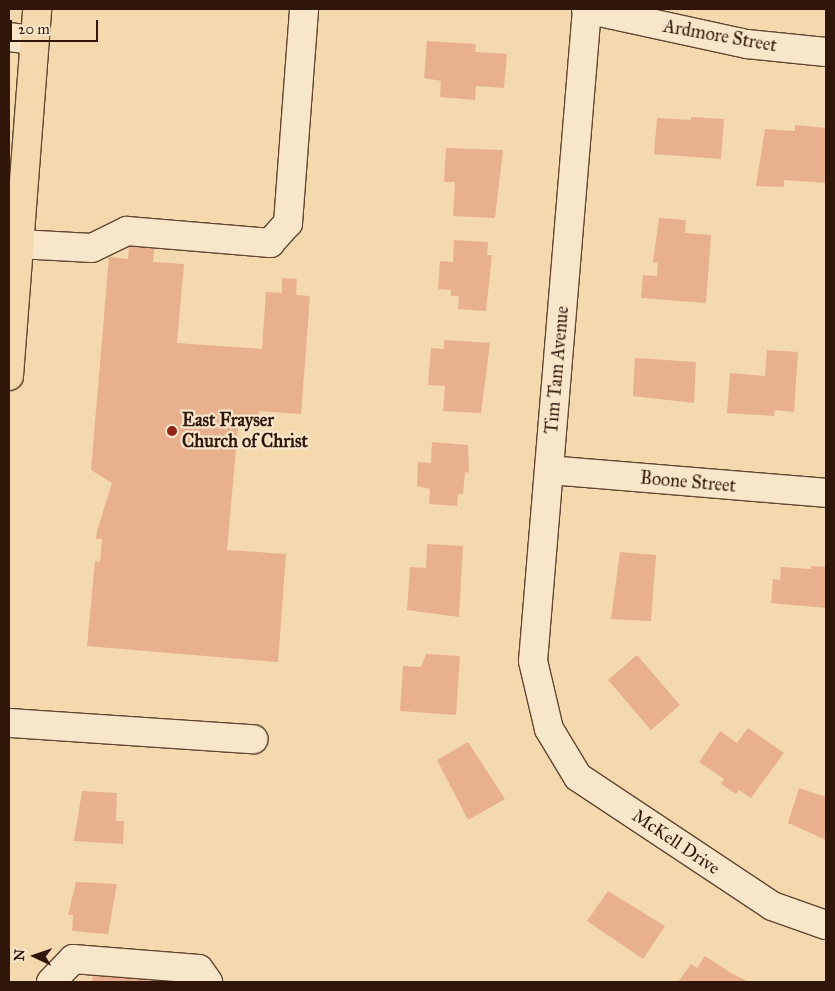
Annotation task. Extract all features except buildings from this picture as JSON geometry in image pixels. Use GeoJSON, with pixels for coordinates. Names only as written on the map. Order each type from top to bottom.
{"type":"FeatureCollection","features":[{"type":"Feature","properties":{"kind":"main road"},"geometry":{"type":"LineString","coordinates":[[9,374],[11,303],[19,244],[21,38],[37,9]]}},
{"type":"Feature","properties":{"kind":"street"},"geometry":{"type":"LineString","coordinates":[[19,244],[92,248],[127,231],[270,243],[288,223],[304,9]]}},
{"type":"Feature","properties":{"kind":"street","name":"Ardmore Street"},"geometry":{"type":"LineString","coordinates":[[586,9],[747,44],[826,52]]}},
{"type":"Feature","properties":{"kind":"street","name":"Tim Tam Avenue"},"geometry":{"type":"LineString","coordinates":[[549,729],[533,661],[586,9]]}},
{"type":"Feature","properties":{"kind":"street","name":"Boone Street"},"geometry":{"type":"LineString","coordinates":[[549,470],[826,493]]}},
{"type":"Feature","properties":{"kind":"street"},"geometry":{"type":"LineString","coordinates":[[9,723],[253,739]]}},
{"type":"Feature","properties":{"kind":"street","name":"McKell Drive"},"geometry":{"type":"LineString","coordinates":[[549,729],[578,777],[772,906],[826,925]]}},
{"type":"Feature","properties":{"kind":"street"},"geometry":{"type":"LineString","coordinates":[[57,974],[73,959],[199,969],[208,982]]}},
{"type":"Feature","properties":{"kind":"street"},"geometry":{"type":"LineString","coordinates":[[57,974],[154,970],[173,974],[176,982]]}},
{"type":"Feature","properties":{"kind":"place","name":"East Frayser Church of Christ"},"geometry":{"type":"Point","coordinates":[172,431]}}]}
